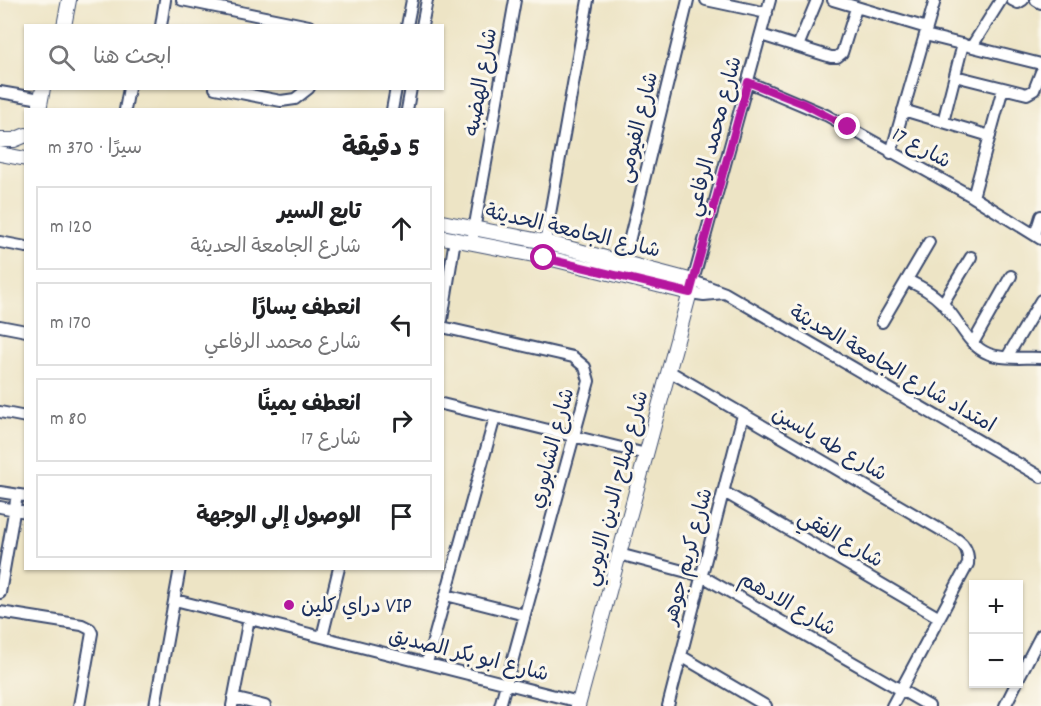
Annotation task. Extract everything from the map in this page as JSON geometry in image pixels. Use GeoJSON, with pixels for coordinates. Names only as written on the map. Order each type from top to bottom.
{"type":"FeatureCollection","features":[{"type":"Feature","properties":{"kind":"street"},"geometry":{"type":"LineString","coordinates":[[55,24],[60,0]]}},
{"type":"Feature","properties":{"kind":"street"},"geometry":{"type":"LineString","coordinates":[[64,24],[69,0]]}},
{"type":"Feature","properties":{"kind":"street"},"geometry":{"type":"LineString","coordinates":[[161,24],[165,0]]}},
{"type":"Feature","properties":{"kind":"street"},"geometry":{"type":"LineString","coordinates":[[182,0],[299,24]]}},
{"type":"Feature","properties":{"kind":"street"},"geometry":{"type":"LineString","coordinates":[[246,13],[249,0]]}},
{"type":"Feature","properties":{"kind":"street"},"geometry":{"type":"LineString","coordinates":[[408,24],[412,0]]}},
{"type":"Feature","properties":{"kind":"street"},"geometry":{"type":"LineString","coordinates":[[422,24],[427,0]]}},
{"type":"Feature","properties":{"kind":"street","name":"شارع الهضبه"},"geometry":{"type":"LineString","coordinates":[[473,235],[515,0]]}},
{"type":"Feature","properties":{"kind":"street"},"geometry":{"type":"LineString","coordinates":[[545,242],[588,0]]}},
{"type":"Feature","properties":{"kind":"street","name":"شارع الفيومى"},"geometry":{"type":"LineString","coordinates":[[624,262],[688,0]]}},
{"type":"Feature","properties":{"kind":"street"},"geometry":{"type":"LineString","coordinates":[[706,0],[767,13]]}},
{"type":"Feature","properties":{"kind":"street","name":"شارع محمد الرفاعي"},"geometry":{"type":"LineString","coordinates":[[692,287],[770,0]]}},
{"type":"Feature","properties":{"kind":"street"},"geometry":{"type":"LineString","coordinates":[[798,46],[817,0]]}},
{"type":"Feature","properties":{"kind":"street"},"geometry":{"type":"LineString","coordinates":[[833,0],[967,45],[1041,64]]}},
{"type":"Feature","properties":{"kind":"street"},"geometry":{"type":"LineString","coordinates":[[891,153],[935,0]]}},
{"type":"Feature","properties":{"kind":"street"},"geometry":{"type":"LineString","coordinates":[[943,122],[955,76],[967,45],[1001,0]]}},
{"type":"Feature","properties":{"kind":"street"},"geometry":{"type":"LineString","coordinates":[[1012,0],[1018,3],[1023,0]]}},
{"type":"Feature","properties":{"kind":"street"},"geometry":{"type":"LineString","coordinates":[[1036,0],[1041,3]]}},
{"type":"Feature","properties":{"kind":"street"},"geometry":{"type":"LineString","coordinates":[[761,35],[831,57],[840,55],[856,8]]}},
{"type":"Feature","properties":{"kind":"street"},"geometry":{"type":"LineString","coordinates":[[955,76],[1030,93],[1034,90],[1041,72]]}},
{"type":"Feature","properties":{"kind":"street","name":"شارع 17"},"geometry":{"type":"LineString","coordinates":[[748,82],[821,112],[1038,237]]}},
{"type":"Feature","properties":{"kind":"street"},"geometry":{"type":"LineString","coordinates":[[973,198],[1003,88]]}},
{"type":"Feature","properties":{"kind":"street"},"geometry":{"type":"LineString","coordinates":[[125,108],[129,90]]}},
{"type":"Feature","properties":{"kind":"street"},"geometry":{"type":"LineString","coordinates":[[226,90],[288,101],[301,96],[307,90]]}},
{"type":"Feature","properties":{"kind":"street"},"geometry":{"type":"LineString","coordinates":[[392,108],[396,90]]}},
{"type":"Feature","properties":{"kind":"street"},"geometry":{"type":"LineString","coordinates":[[407,108],[411,90]]}},
{"type":"Feature","properties":{"kind":"street"},"geometry":{"type":"LineString","coordinates":[[0,92],[42,102]]}},
{"type":"Feature","properties":{"kind":"street"},"geometry":{"type":"LineString","coordinates":[[903,110],[990,136]]}},
{"type":"Feature","properties":{"kind":"street"},"geometry":{"type":"LineString","coordinates":[[0,140],[14,140],[24,136]]}},
{"type":"Feature","properties":{"kind":"street"},"geometry":{"type":"LineString","coordinates":[[0,140],[24,145]]}},
{"type":"Feature","properties":{"kind":"street"},"geometry":{"type":"LineString","coordinates":[[0,154],[24,159]]}},
{"type":"Feature","properties":{"kind":"street"},"geometry":{"type":"LineString","coordinates":[[1038,237],[1041,216]]}},
{"type":"Feature","properties":{"kind":"street","name":"شارع الجامعة الحديثة"},"geometry":{"type":"LineString","coordinates":[[444,223],[473,235],[692,287]]}},
{"type":"Feature","properties":{"kind":"street","name":"شارع الجامعة الحديثة"},"geometry":{"type":"LineString","coordinates":[[449,238],[473,235],[545,242],[624,262],[692,287]]}},
{"type":"Feature","properties":{"kind":"street"},"geometry":{"type":"LineString","coordinates":[[444,297],[449,238]]}},
{"type":"Feature","properties":{"kind":"street"},"geometry":{"type":"LineString","coordinates":[[0,242],[24,247]]}},
{"type":"Feature","properties":{"kind":"street"},"geometry":{"type":"LineString","coordinates":[[882,322],[929,242]]}},
{"type":"Feature","properties":{"kind":"street"},"geometry":{"type":"LineString","coordinates":[[943,303],[971,257]]}},
{"type":"Feature","properties":{"kind":"street"},"geometry":{"type":"LineString","coordinates":[[973,343],[1011,276]]}},
{"type":"Feature","properties":{"kind":"street"},"geometry":{"type":"LineString","coordinates":[[907,280],[933,294],[943,303],[973,343],[987,353],[1007,357],[1041,358]]}},
{"type":"Feature","properties":{"kind":"street","name":"امتداد شارع الجامعة الحديثة"},"geometry":{"type":"LineString","coordinates":[[692,287],[704,295],[725,293],[1041,477]]}},
{"type":"Feature","properties":{"kind":"street","name":"شارع صلاح الدين الايوبي"},"geometry":{"type":"LineString","coordinates":[[578,704],[692,287]]}},
{"type":"Feature","properties":{"kind":"street"},"geometry":{"type":"LineString","coordinates":[[1007,357],[1041,300]]}},
{"type":"Feature","properties":{"kind":"street"},"geometry":{"type":"LineString","coordinates":[[0,326],[24,331]]}},
{"type":"Feature","properties":{"kind":"street","name":"شارع الشابوري"},"geometry":{"type":"LineString","coordinates":[[444,327],[573,357],[585,367],[589,381],[500,706]]}},
{"type":"Feature","properties":{"kind":"street","name":"شارع طه ياسين"},"geometry":{"type":"LineString","coordinates":[[669,371],[962,543],[968,553],[968,564],[938,618]]}},
{"type":"Feature","properties":{"kind":"street"},"geometry":{"type":"LineString","coordinates":[[444,404],[646,454]]}},
{"type":"Feature","properties":{"kind":"street"},"geometry":{"type":"LineString","coordinates":[[0,412],[24,417]]}},
{"type":"Feature","properties":{"kind":"street","name":"شارع كريم جوهر"},"geometry":{"type":"LineString","coordinates":[[668,706],[743,415]]}},
{"type":"Feature","properties":{"kind":"street"},"geometry":{"type":"LineString","coordinates":[[427,663],[495,417]]}},
{"type":"Feature","properties":{"kind":"street"},"geometry":{"type":"LineString","coordinates":[[0,492],[21,495],[20,511],[0,593]]}},
{"type":"Feature","properties":{"kind":"street","name":"شارع الفقي"},"geometry":{"type":"LineString","coordinates":[[724,492],[938,618]]}},
{"type":"Feature","properties":{"kind":"street"},"geometry":{"type":"LineString","coordinates":[[0,507],[20,511]]}},
{"type":"Feature","properties":{"kind":"street","name":"شارع الادهم"},"geometry":{"type":"LineString","coordinates":[[619,554],[702,576],[929,706]]}},
{"type":"Feature","properties":{"kind":"street"},"geometry":{"type":"LineString","coordinates":[[155,706],[180,570]]}},
{"type":"Feature","properties":{"kind":"street"},"geometry":{"type":"LineString","coordinates":[[322,637],[339,570]]}},
{"type":"Feature","properties":{"kind":"street"},"geometry":{"type":"LineString","coordinates":[[446,595],[525,615]]}},
{"type":"Feature","properties":{"kind":"street","name":"شارع ابو بكر الصديق"},"geometry":{"type":"LineString","coordinates":[[175,600],[506,683],[578,704]]}},
{"type":"Feature","properties":{"kind":"street"},"geometry":{"type":"LineString","coordinates":[[0,612],[82,625],[90,629],[92,633],[79,706]]}},
{"type":"Feature","properties":{"kind":"street"},"geometry":{"type":"LineString","coordinates":[[249,618],[233,702],[265,706]]}},
{"type":"Feature","properties":{"kind":"street"},"geometry":{"type":"LineString","coordinates":[[892,706],[938,618]]}},
{"type":"Feature","properties":{"kind":"street"},"geometry":{"type":"LineString","coordinates":[[1023,669],[1041,635]]}},
{"type":"Feature","properties":{"kind":"street"},"geometry":{"type":"LineString","coordinates":[[681,656],[762,705]]}},
{"type":"Feature","properties":{"kind":"street"},"geometry":{"type":"LineString","coordinates":[[1005,706],[1014,688]]}},
{"type":"Feature","properties":{"kind":"place","name":"دراي كلين VIP"},"geometry":{"type":"Point","coordinates":[289,605]}},
{"type":"Feature","properties":{"kind":"route"},"geometry":{"type":"LineString","coordinates":[[544,258],[690,293],[748,82],[804,104],[848,127]]}}]}
